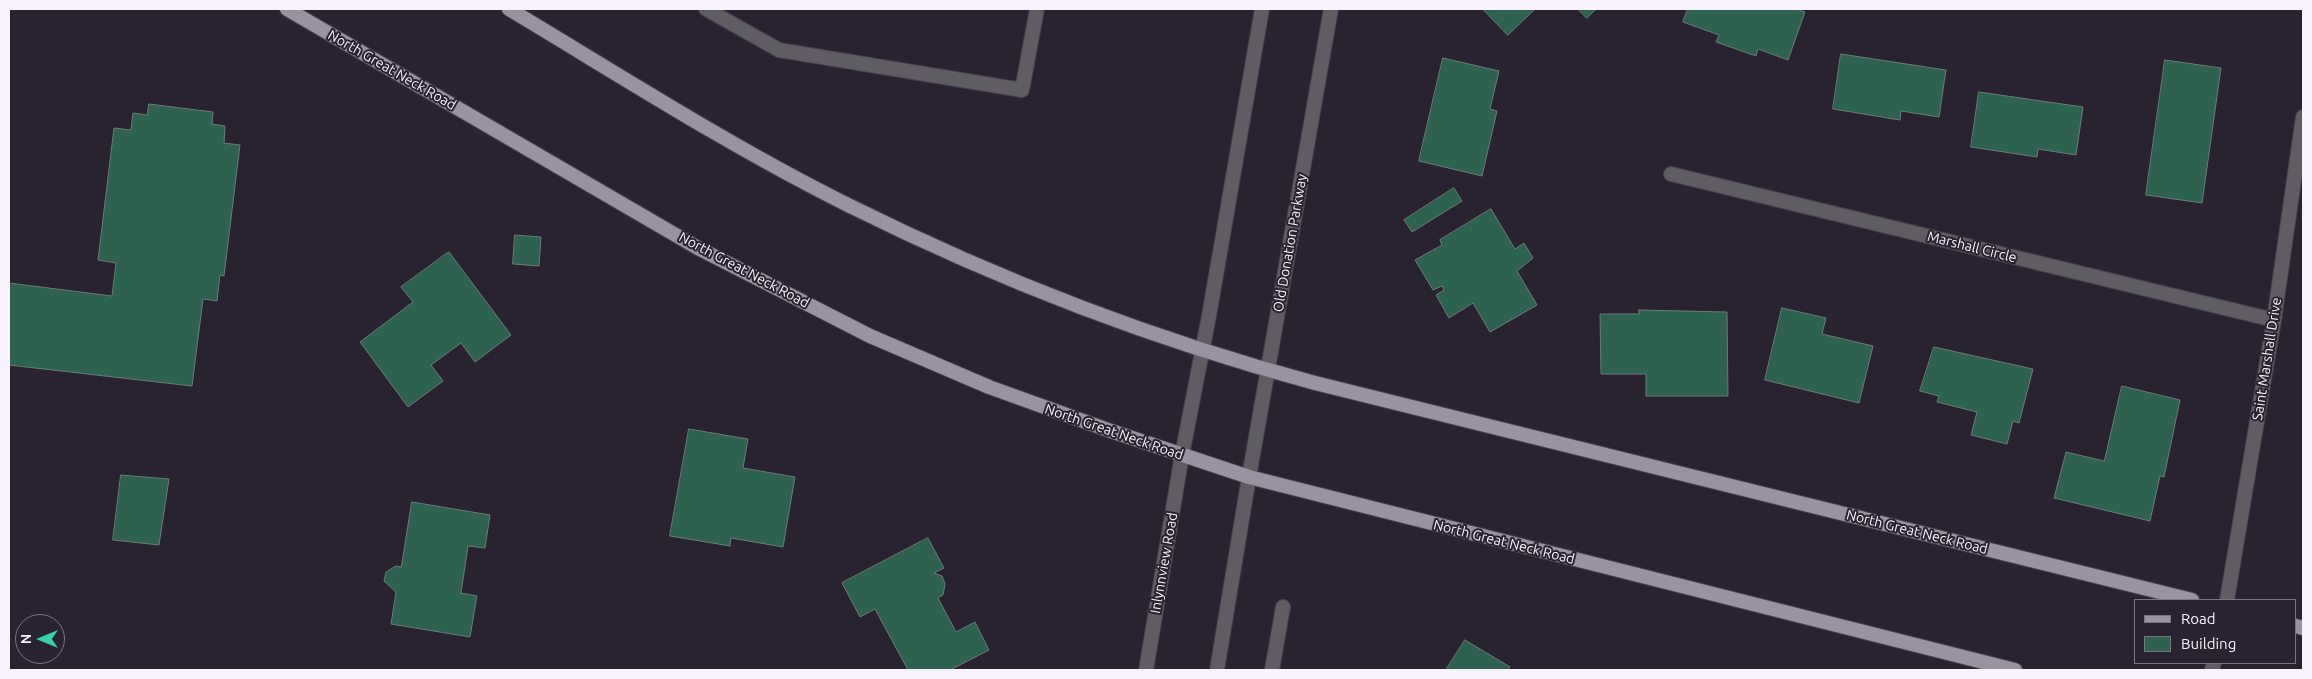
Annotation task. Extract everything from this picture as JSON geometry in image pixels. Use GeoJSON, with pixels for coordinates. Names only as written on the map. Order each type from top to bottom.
{"type":"FeatureCollection","features":[{"type":"Feature","properties":{"kind":"main road","name":"North Great Neck Road"},"geometry":{"type":"LineString","coordinates":[[287,9],[698,248],[870,336],[989,388],[1249,477],[2015,670]]}},
{"type":"Feature","properties":{"kind":"main road","name":"North Great Neck Road"},"geometry":{"type":"LineString","coordinates":[[509,9],[726,139],[850,206],[912,236],[1040,291],[1149,333],[1267,370],[2188,599]]}},
{"type":"Feature","properties":{"kind":"street"},"geometry":{"type":"LineString","coordinates":[[706,9],[779,50],[1022,90],[1037,9]]}},
{"type":"Feature","properties":{"kind":"street"},"geometry":{"type":"LineString","coordinates":[[1182,455],[1262,9]]}},
{"type":"Feature","properties":{"kind":"street","name":"Old Donation Parkway"},"geometry":{"type":"LineString","coordinates":[[1249,477],[1332,9]]}},
{"type":"Feature","properties":{"kind":"street","name":"Saint Marshall Drive"},"geometry":{"type":"LineString","coordinates":[[2226,599],[2274,320],[2303,117]]}},
{"type":"Feature","properties":{"kind":"street","name":"Marshall Circle"},"geometry":{"type":"LineString","coordinates":[[1671,174],[2274,320]]}},
{"type":"Feature","properties":{"kind":"street","name":"Inlynnview Road"},"geometry":{"type":"LineString","coordinates":[[1146,670],[1182,455]]}},
{"type":"Feature","properties":{"kind":"street"},"geometry":{"type":"LineString","coordinates":[[1216,670],[1249,477]]}},
{"type":"Feature","properties":{"kind":"street"},"geometry":{"type":"LineString","coordinates":[[1272,670],[1283,607]]}},
{"type":"Feature","properties":{"kind":"building"},"geometry":{"type":"Polygon","coordinates":[[[1483,9],[1535,9],[1508,35],[1483,9]]]}},
{"type":"Feature","properties":{"kind":"building"},"geometry":{"type":"Polygon","coordinates":[[[1578,9],[1596,9],[1587,18],[1578,9]]]}},
{"type":"Feature","properties":{"kind":"building"},"geometry":{"type":"Polygon","coordinates":[[[1688,9],[1796,9],[1805,12],[1788,60],[1758,49],[1756,56],[1716,42],[1719,35],[1683,22],[1688,9]]]}},
{"type":"Feature","properties":{"kind":"building"},"geometry":{"type":"Polygon","coordinates":[[[1841,54],[1946,70],[1939,117],[1901,111],[1900,120],[1833,109],[1841,54]]]}},
{"type":"Feature","properties":{"kind":"building"},"geometry":{"type":"Polygon","coordinates":[[[1443,58],[1499,71],[1490,109],[1497,111],[1482,176],[1419,161],[1443,58]]]}},
{"type":"Feature","properties":{"kind":"building"},"geometry":{"type":"Polygon","coordinates":[[[2165,60],[2221,68],[2202,203],[2146,195],[2165,60]]]}},
{"type":"Feature","properties":{"kind":"building"},"geometry":{"type":"Polygon","coordinates":[[[1979,92],[2083,107],[2076,155],[2038,149],[2037,157],[1971,147],[1979,92]]]}},
{"type":"Feature","properties":{"kind":"building"},"geometry":{"type":"Polygon","coordinates":[[[149,104],[213,112],[212,124],[225,126],[224,143],[240,145],[224,276],[220,275],[217,301],[203,299],[192,386],[9,365],[9,283],[112,296],[116,263],[98,260],[114,128],[131,130],[133,113],[147,115],[149,104]]]}},
{"type":"Feature","properties":{"kind":"building"},"geometry":{"type":"Polygon","coordinates":[[[1454,188],[1462,201],[1412,232],[1404,220],[1454,188]]]}},
{"type":"Feature","properties":{"kind":"building"},"geometry":{"type":"Polygon","coordinates":[[[1491,209],[1515,249],[1524,243],[1533,258],[1517,271],[1537,305],[1490,332],[1473,303],[1449,318],[1436,295],[1444,290],[1442,286],[1433,290],[1415,260],[1442,245],[1440,240],[1491,209]]]}},
{"type":"Feature","properties":{"kind":"building"},"geometry":{"type":"Polygon","coordinates":[[[515,235],[541,237],[539,266],[513,264],[515,235]]]}},
{"type":"Feature","properties":{"kind":"building"},"geometry":{"type":"Polygon","coordinates":[[[449,252],[511,335],[475,362],[461,343],[431,365],[443,381],[408,407],[360,342],[413,302],[401,287],[449,252]]]}},
{"type":"Feature","properties":{"kind":"building"},"geometry":{"type":"Polygon","coordinates":[[[1782,308],[1826,318],[1822,334],[1873,346],[1859,403],[1765,380],[1782,308]]]}},
{"type":"Feature","properties":{"kind":"building"},"geometry":{"type":"Polygon","coordinates":[[[1639,310],[1727,312],[1728,396],[1646,396],[1646,374],[1601,374],[1600,314],[1639,314],[1639,310]]]}},
{"type":"Feature","properties":{"kind":"building"},"geometry":{"type":"Polygon","coordinates":[[[1934,347],[2033,369],[2019,423],[2013,421],[2007,444],[1971,435],[1977,412],[1937,402],[1939,396],[1920,391],[1934,347]]]}},
{"type":"Feature","properties":{"kind":"building"},"geometry":{"type":"Polygon","coordinates":[[[2122,386],[2180,400],[2164,477],[2160,476],[2150,521],[2054,498],[2066,452],[2104,461],[2122,386]]]}},
{"type":"Feature","properties":{"kind":"building"},"geometry":{"type":"Polygon","coordinates":[[[689,429],[748,439],[743,468],[795,477],[783,547],[731,538],[730,546],[670,536],[689,429]]]}},
{"type":"Feature","properties":{"kind":"building"},"geometry":{"type":"Polygon","coordinates":[[[121,475],[169,479],[159,545],[113,540],[121,475]]]}},
{"type":"Feature","properties":{"kind":"building"},"geometry":{"type":"Polygon","coordinates":[[[412,502],[490,515],[485,548],[468,546],[461,593],[477,596],[470,637],[391,624],[396,592],[384,581],[386,572],[396,566],[401,567],[412,502]]]}},
{"type":"Feature","properties":{"kind":"building"},"geometry":{"type":"Polygon","coordinates":[[[928,538],[944,568],[934,573],[942,576],[945,584],[943,595],[938,598],[956,632],[975,622],[989,650],[950,670],[908,670],[875,609],[860,617],[842,583],[928,538]]]}},
{"type":"Feature","properties":{"kind":"building"},"geometry":{"type":"Polygon","coordinates":[[[1465,640],[1510,667],[1508,670],[1446,670],[1465,640]]]}}]}
